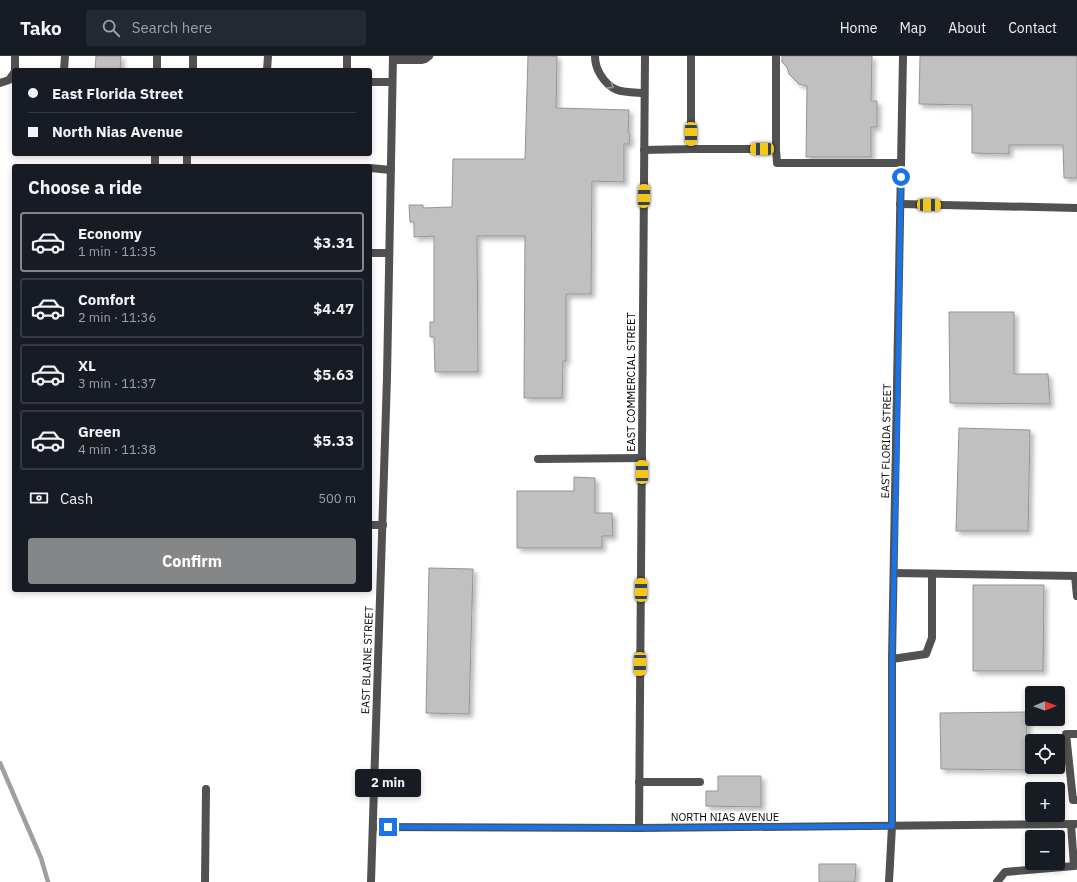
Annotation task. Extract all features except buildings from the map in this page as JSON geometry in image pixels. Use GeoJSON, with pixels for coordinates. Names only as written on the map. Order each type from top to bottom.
{"type":"FeatureCollection","features":[{"type":"Feature","properties":{"kind":"street"},"geometry":{"type":"LineString","coordinates":[[15,56],[15,68]]}},
{"type":"Feature","properties":{"kind":"street"},"geometry":{"type":"LineString","coordinates":[[64,68],[65,56]]}},
{"type":"Feature","properties":{"kind":"street"},"geometry":{"type":"LineString","coordinates":[[157,56],[157,68]]}},
{"type":"Feature","properties":{"kind":"street"},"geometry":{"type":"LineString","coordinates":[[193,56],[193,68]]}},
{"type":"Feature","properties":{"kind":"street"},"geometry":{"type":"LineString","coordinates":[[267,68],[268,56]]}},
{"type":"Feature","properties":{"kind":"street"},"geometry":{"type":"LineString","coordinates":[[347,56],[347,68]]}},
{"type":"Feature","properties":{"kind":"street"},"geometry":{"type":"LineString","coordinates":[[393,58],[421,60],[429,56]]}},
{"type":"Feature","properties":{"kind":"street"},"geometry":{"type":"LineString","coordinates":[[595,56],[597,69],[605,83],[612,88],[623,92],[644,93]]}},
{"type":"Feature","properties":{"kind":"street","name":"EAST COMMERCIAL STREET"},"geometry":{"type":"LineString","coordinates":[[639,828],[645,56]]}},
{"type":"Feature","properties":{"kind":"street"},"geometry":{"type":"LineString","coordinates":[[691,56],[691,149]]}},
{"type":"Feature","properties":{"kind":"street"},"geometry":{"type":"LineString","coordinates":[[776,56],[776,163],[901,163]]}},
{"type":"Feature","properties":{"kind":"street","name":"EAST FLORIDA STREET"},"geometry":{"type":"LineString","coordinates":[[889,882],[892,826],[892,659],[903,56]]}},
{"type":"Feature","properties":{"kind":"street","name":"EAST BLAINE STREET"},"geometry":{"type":"LineString","coordinates":[[371,882],[383,526],[393,58]]}},
{"type":"Feature","properties":{"kind":"street"},"geometry":{"type":"LineString","coordinates":[[0,83],[9,80],[12,76]]}},
{"type":"Feature","properties":{"kind":"street"},"geometry":{"type":"LineString","coordinates":[[372,82],[392,82]]}},
{"type":"Feature","properties":{"kind":"street"},"geometry":{"type":"LineString","coordinates":[[644,150],[776,149]]}},
{"type":"Feature","properties":{"kind":"street"},"geometry":{"type":"LineString","coordinates":[[372,168],[391,170]]}},
{"type":"Feature","properties":{"kind":"street"},"geometry":{"type":"LineString","coordinates":[[900,204],[1077,208]]}},
{"type":"Feature","properties":{"kind":"street"},"geometry":{"type":"LineString","coordinates":[[372,253],[389,253]]}},
{"type":"Feature","properties":{"kind":"street"},"geometry":{"type":"LineString","coordinates":[[538,459],[642,458]]}},
{"type":"Feature","properties":{"kind":"street"},"geometry":{"type":"LineString","coordinates":[[372,526],[383,526]]}},
{"type":"Feature","properties":{"kind":"street"},"geometry":{"type":"LineString","coordinates":[[894,574],[1076,576],[1077,596]]}},
{"type":"Feature","properties":{"kind":"street"},"geometry":{"type":"LineString","coordinates":[[892,659],[926,654],[932,638],[932,574]]}},
{"type":"Feature","properties":{"kind":"street"},"geometry":{"type":"LineString","coordinates":[[1077,734],[1066,734],[1073,800],[1077,800]]}},
{"type":"Feature","properties":{"kind":"street"},"geometry":{"type":"LineString","coordinates":[[639,782],[700,782]]}},
{"type":"Feature","properties":{"kind":"street"},"geometry":{"type":"LineString","coordinates":[[205,882],[206,789]]}},
{"type":"Feature","properties":{"kind":"street"},"geometry":{"type":"LineString","coordinates":[[997,882],[1005,872],[1076,865],[1074,824]]}},
{"type":"Feature","properties":{"kind":"street","name":"NORTH NIAS AVENUE"},"geometry":{"type":"LineString","coordinates":[[373,827],[639,828],[1074,824]]}},
{"type":"Feature","properties":{"kind":"waterway"},"geometry":{"type":"LineString","coordinates":[[0,763],[41,858],[48,882]]}},
{"type":"Feature","properties":{"kind":"route"},"geometry":{"type":"LineString","coordinates":[[388,827],[639,828],[892,826],[892,659],[901,177]]}}]}
